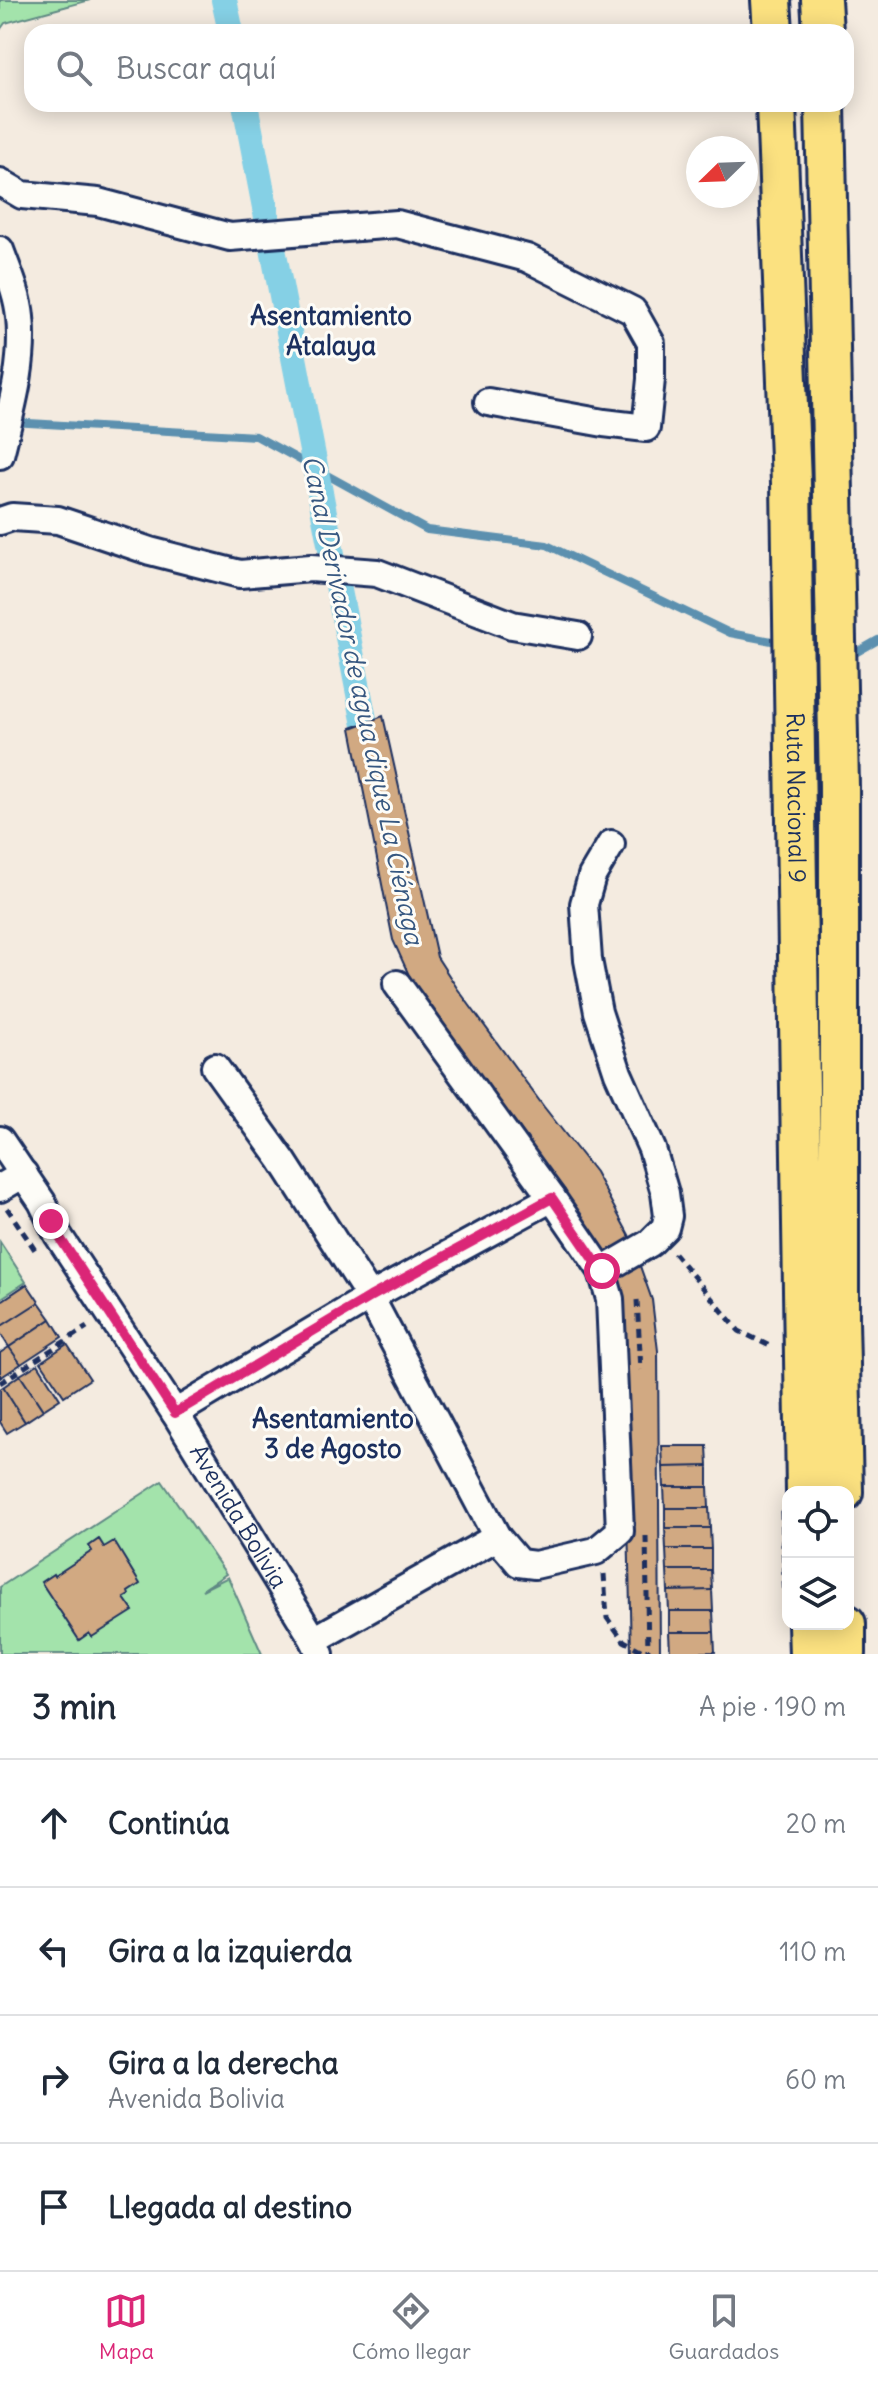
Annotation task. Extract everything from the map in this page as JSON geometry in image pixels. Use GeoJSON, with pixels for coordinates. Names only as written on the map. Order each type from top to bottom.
{"type":"FeatureCollection","features":[{"type":"Feature","properties":{"kind":"highway"},"geometry":{"type":"LineString","coordinates":[[771,0],[772,24]]}},
{"type":"Feature","properties":{"kind":"highway"},"geometry":{"type":"LineString","coordinates":[[821,0],[822,24]]}},
{"type":"Feature","properties":{"kind":"highway","name":"Ruta Nacional 9"},"geometry":{"type":"LineString","coordinates":[[776,112],[791,483],[806,1486]]}},
{"type":"Feature","properties":{"kind":"highway","name":"Ruta Nacional 9"},"geometry":{"type":"LineString","coordinates":[[825,112],[839,786],[839,1321],[843,1486]]}},
{"type":"Feature","properties":{"kind":"highway"},"geometry":{"type":"LineString","coordinates":[[808,1630],[809,1654]]}},
{"type":"Feature","properties":{"kind":"highway"},"geometry":{"type":"LineString","coordinates":[[846,1630],[846,1654]]}},
{"type":"Feature","properties":{"kind":"street"},"geometry":{"type":"LineString","coordinates":[[0,182],[22,195],[98,202],[230,237],[397,224],[527,258],[633,311],[651,343],[646,428],[488,402]]}},
{"type":"Feature","properties":{"kind":"street"},"geometry":{"type":"LineString","coordinates":[[0,250],[20,315],[21,352],[0,455]]}},
{"type":"Feature","properties":{"kind":"street"},"geometry":{"type":"LineString","coordinates":[[0,521],[12,517],[58,520],[150,551],[240,574],[311,568],[377,573],[512,625],[578,636]]}},
{"type":"Feature","properties":{"kind":"street"},"geometry":{"type":"LineString","coordinates":[[602,1271],[650,1243],[665,1228],[668,1216],[665,1193],[652,1149],[618,1073],[598,1012],[588,960],[584,904],[592,876],[611,844]]}},
{"type":"Feature","properties":{"kind":"street"},"geometry":{"type":"LineString","coordinates":[[215,1067],[282,1160],[370,1297],[497,1537],[519,1563],[535,1565],[596,1551],[620,1531],[610,1299],[602,1271],[397,984]]}},
{"type":"Feature","properties":{"kind":"street","name":"Avenida Bolivia"},"geometry":{"type":"LineString","coordinates":[[0,1140],[42,1202],[58,1235],[175,1413],[317,1647]]}},
{"type":"Feature","properties":{"kind":"street"},"geometry":{"type":"LineString","coordinates":[[0,1188],[24,1174]]}},
{"type":"Feature","properties":{"kind":"street"},"geometry":{"type":"LineString","coordinates":[[175,1413],[370,1297],[552,1198]]}},
{"type":"Feature","properties":{"kind":"street"},"geometry":{"type":"LineString","coordinates":[[317,1647],[497,1537]]}},
{"type":"Feature","properties":{"kind":"path"},"geometry":{"type":"LineString","coordinates":[[650,1243],[669,1247],[739,1331],[777,1349]]}},
{"type":"Feature","properties":{"kind":"path"},"geometry":{"type":"LineString","coordinates":[[0,1383],[87,1327]]}},
{"type":"Feature","properties":{"kind":"path"},"geometry":{"type":"LineString","coordinates":[[596,1551],[606,1556],[607,1618],[624,1641],[648,1654]]}},
{"type":"Feature","properties":{"kind":"green space"},"geometry":{"type":"Polygon","coordinates":[[[0,0],[90,0],[5,23],[0,30],[0,0]]]}},
{"type":"Feature","properties":{"kind":"green space"},"geometry":{"type":"Polygon","coordinates":[[[0,1242],[26,1282],[0,1299],[0,1242]]]}},
{"type":"Feature","properties":{"kind":"green space"},"geometry":{"type":"Polygon","coordinates":[[[162,1481],[226,1574],[202,1590],[228,1577],[262,1654],[0,1654],[0,1587],[162,1481]]]}},
{"type":"Feature","properties":{"kind":"building"},"geometry":{"type":"Polygon","coordinates":[[[383,716],[437,957],[544,1107],[595,1172],[629,1235],[652,1300],[658,1351],[660,1654],[631,1654],[624,1337],[600,1246],[516,1123],[429,1010],[393,940],[351,728],[383,716]]]}},
{"type":"Feature","properties":{"kind":"building"},"geometry":{"type":"Polygon","coordinates":[[[27,1284],[39,1302],[0,1327],[0,1302],[27,1284]]]}},
{"type":"Feature","properties":{"kind":"building"},"geometry":{"type":"Polygon","coordinates":[[[39,1302],[51,1319],[9,1347],[0,1333],[0,1327],[39,1302]]]}},
{"type":"Feature","properties":{"kind":"building"},"geometry":{"type":"Polygon","coordinates":[[[51,1319],[62,1337],[21,1364],[9,1347],[51,1319]]]}},
{"type":"Feature","properties":{"kind":"building"},"geometry":{"type":"Polygon","coordinates":[[[67,1344],[90,1379],[64,1396],[41,1362],[67,1344]]]}},
{"type":"Feature","properties":{"kind":"building"},"geometry":{"type":"Polygon","coordinates":[[[9,1347],[21,1364],[0,1378],[0,1353],[9,1347]]]}},
{"type":"Feature","properties":{"kind":"building"},"geometry":{"type":"Polygon","coordinates":[[[38,1364],[60,1399],[43,1410],[20,1375],[38,1364]]]}},
{"type":"Feature","properties":{"kind":"building"},"geometry":{"type":"Polygon","coordinates":[[[20,1375],[43,1410],[25,1422],[3,1387],[20,1375]]]}},
{"type":"Feature","properties":{"kind":"building"},"geometry":{"type":"Polygon","coordinates":[[[3,1387],[25,1422],[7,1433],[0,1422],[0,1389],[3,1387]]]}},
{"type":"Feature","properties":{"kind":"building"},"geometry":{"type":"Polygon","coordinates":[[[662,1446],[707,1446],[708,1466],[663,1467],[662,1446]]]}},
{"type":"Feature","properties":{"kind":"building"},"geometry":{"type":"Polygon","coordinates":[[[708,1466],[708,1487],[664,1487],[663,1467],[708,1466]]]}},
{"type":"Feature","properties":{"kind":"building"},"geometry":{"type":"Polygon","coordinates":[[[664,1487],[708,1487],[709,1508],[665,1508],[664,1487]]]}},
{"type":"Feature","properties":{"kind":"building"},"geometry":{"type":"Polygon","coordinates":[[[665,1508],[709,1508],[710,1528],[665,1528],[665,1508]]]}},
{"type":"Feature","properties":{"kind":"building"},"geometry":{"type":"Polygon","coordinates":[[[665,1528],[710,1528],[711,1549],[666,1549],[665,1528]]]}},
{"type":"Feature","properties":{"kind":"building"},"geometry":{"type":"Polygon","coordinates":[[[99,1539],[104,1547],[114,1541],[140,1584],[124,1598],[133,1611],[92,1637],[89,1633],[79,1640],[41,1582],[92,1551],[89,1546],[99,1539]]]}},
{"type":"Feature","properties":{"kind":"building"},"geometry":{"type":"Polygon","coordinates":[[[666,1549],[711,1549],[711,1570],[667,1570],[666,1549]]]}},
{"type":"Feature","properties":{"kind":"building"},"geometry":{"type":"Polygon","coordinates":[[[667,1570],[711,1570],[712,1590],[668,1591],[667,1570]]]}},
{"type":"Feature","properties":{"kind":"building"},"geometry":{"type":"Polygon","coordinates":[[[712,1590],[713,1611],[669,1611],[668,1591],[712,1590]]]}},
{"type":"Feature","properties":{"kind":"building"},"geometry":{"type":"Polygon","coordinates":[[[669,1611],[713,1611],[714,1632],[669,1632],[669,1611]]]}},
{"type":"Feature","properties":{"kind":"building"},"geometry":{"type":"Polygon","coordinates":[[[669,1632],[714,1632],[715,1652],[670,1653],[669,1632]]]}},
{"type":"Feature","properties":{"kind":"waterway","name":"Canal Derivador de agua dique La Ciénaga"},"geometry":{"type":"LineString","coordinates":[[224,0],[229,24]]}},
{"type":"Feature","properties":{"kind":"waterway","name":"Canal Derivador de agua dique La Ciénaga"},"geometry":{"type":"LineString","coordinates":[[247,112],[371,756]]}},
{"type":"Feature","properties":{"kind":"waterway"},"geometry":{"type":"LineString","coordinates":[[11,422],[256,436],[427,530],[547,545],[730,633],[782,643]]}},
{"type":"Feature","properties":{"kind":"waterway"},"geometry":{"type":"LineString","coordinates":[[847,655],[878,640]]}},
{"type":"Feature","properties":{"kind":"district","name":"Asentamiento Atalaya"},"geometry":{"type":"Point","coordinates":[331,331]}},
{"type":"Feature","properties":{"kind":"district","name":"Asentamiento 3 de Agosto"},"geometry":{"type":"Point","coordinates":[333,1434]}},
{"type":"Feature","properties":{"kind":"route"},"geometry":{"type":"LineString","coordinates":[[51,1221],[175,1413],[370,1297],[552,1198],[602,1271]]}}]}
